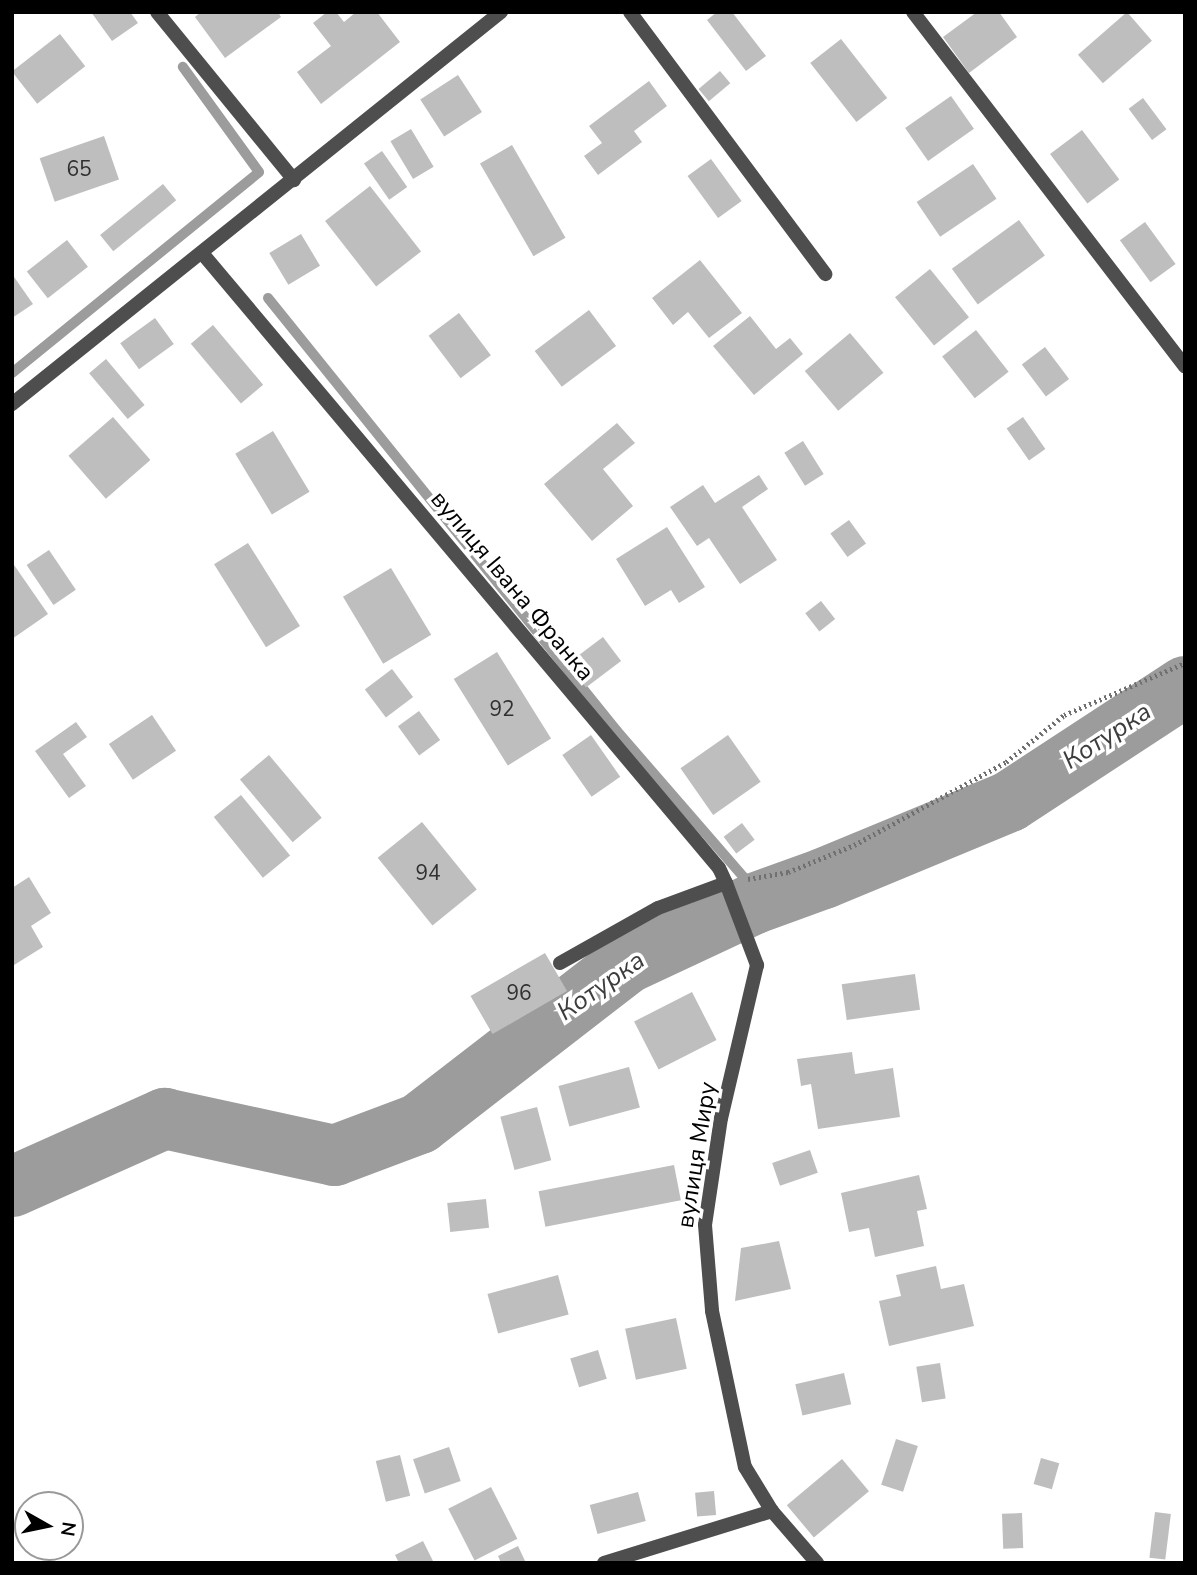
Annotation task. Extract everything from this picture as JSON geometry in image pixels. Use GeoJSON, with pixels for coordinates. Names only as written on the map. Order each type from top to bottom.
{"type":"FeatureCollection","features":[{"type":"Feature","properties":{"kind":"street"},"geometry":{"type":"LineString","coordinates":[[157,12],[294,180]]}},
{"type":"Feature","properties":{"kind":"street"},"geometry":{"type":"LineString","coordinates":[[12,404],[501,12]]}},
{"type":"Feature","properties":{"kind":"street"},"geometry":{"type":"LineString","coordinates":[[630,12],[825,274]]}},
{"type":"Feature","properties":{"kind":"street"},"geometry":{"type":"LineString","coordinates":[[913,12],[1183,361]]}},
{"type":"Feature","properties":{"kind":"street","name":"вулиця Івана Франка"},"geometry":{"type":"LineString","coordinates":[[202,253],[719,868],[757,965]]}},
{"type":"Feature","properties":{"kind":"street"},"geometry":{"type":"LineString","coordinates":[[559,963],[658,908],[726,883]]}},
{"type":"Feature","properties":{"kind":"street","name":"вулиця Миру"},"geometry":{"type":"LineString","coordinates":[[757,965],[721,1118],[705,1225],[712,1311],[745,1467],[772,1511],[817,1563]]}},
{"type":"Feature","properties":{"kind":"street"},"geometry":{"type":"LineString","coordinates":[[604,1563],[772,1511]]}},
{"type":"Feature","properties":{"kind":"path"},"geometry":{"type":"LineString","coordinates":[[726,883],[789,872],[854,845],[1006,762],[1064,715],[1185,663]]}},
{"type":"Feature","properties":{"kind":"building"},"geometry":{"type":"Polygon","coordinates":[[[91,12],[130,12],[138,23],[112,41],[91,12]]]}},
{"type":"Feature","properties":{"kind":"building"},"geometry":{"type":"Polygon","coordinates":[[[201,12],[278,12],[281,17],[225,58],[195,17],[201,12]]]}},
{"type":"Feature","properties":{"kind":"building"},"geometry":{"type":"Polygon","coordinates":[[[327,12],[336,12],[344,22],[356,12],[377,12],[400,42],[321,104],[297,72],[331,46],[313,23],[327,12]]]}},
{"type":"Feature","properties":{"kind":"building"},"geometry":{"type":"Polygon","coordinates":[[[717,12],[732,12],[766,56],[746,71],[707,20],[717,12]]]}},
{"type":"Feature","properties":{"kind":"building"},"geometry":{"type":"Polygon","coordinates":[[[977,12],[999,12],[1017,37],[969,73],[943,37],[977,12]]]}},
{"type":"Feature","properties":{"kind":"building"},"geometry":{"type":"Polygon","coordinates":[[[1127,12],[1152,41],[1103,83],[1078,55],[1127,12]]]}},
{"type":"Feature","properties":{"kind":"building"},"geometry":{"type":"Polygon","coordinates":[[[60,34],[85,66],[37,104],[12,72],[60,34]]]}},
{"type":"Feature","properties":{"kind":"building"},"geometry":{"type":"Polygon","coordinates":[[[841,39],[887,98],[856,122],[810,63],[841,39]]]}},
{"type":"Feature","properties":{"kind":"building"},"geometry":{"type":"Polygon","coordinates":[[[720,71],[730,83],[709,101],[699,89],[720,71]]]}},
{"type":"Feature","properties":{"kind":"building"},"geometry":{"type":"Polygon","coordinates":[[[458,75],[482,112],[444,136],[420,100],[458,75]]]}},
{"type":"Feature","properties":{"kind":"building"},"geometry":{"type":"Polygon","coordinates":[[[649,81],[667,106],[634,131],[642,142],[598,175],[584,156],[602,143],[589,126],[649,81]]]}},
{"type":"Feature","properties":{"kind":"building"},"geometry":{"type":"Polygon","coordinates":[[[951,96],[974,129],[928,161],[905,128],[951,96]]]}},
{"type":"Feature","properties":{"kind":"building"},"geometry":{"type":"Polygon","coordinates":[[[1143,98],[1166,129],[1152,140],[1129,109],[1143,98]]]}},
{"type":"Feature","properties":{"kind":"building"},"geometry":{"type":"Polygon","coordinates":[[[411,129],[434,167],[413,179],[390,141],[411,129]]]}},
{"type":"Feature","properties":{"kind":"building"},"geometry":{"type":"Polygon","coordinates":[[[1082,130],[1119,180],[1087,204],[1050,154],[1082,130]]]}},
{"type":"Feature","properties":{"kind":"building"},"geometry":{"type":"Polygon","coordinates":[[[104,136],[119,179],[55,202],[40,158],[104,136]]]}},
{"type":"Feature","properties":{"kind":"building"},"geometry":{"type":"Polygon","coordinates":[[[512,145],[566,238],[533,256],[480,164],[512,145]]]}},
{"type":"Feature","properties":{"kind":"building"},"geometry":{"type":"Polygon","coordinates":[[[382,151],[407,187],[389,200],[364,164],[382,151]]]}},
{"type":"Feature","properties":{"kind":"building"},"geometry":{"type":"Polygon","coordinates":[[[711,159],[742,201],[718,218],[688,176],[711,159]]]}},
{"type":"Feature","properties":{"kind":"building"},"geometry":{"type":"Polygon","coordinates":[[[973,164],[996,199],[940,237],[917,202],[973,164]]]}},
{"type":"Feature","properties":{"kind":"building"},"geometry":{"type":"Polygon","coordinates":[[[163,184],[176,200],[113,251],[100,235],[163,184]]]}},
{"type":"Feature","properties":{"kind":"building"},"geometry":{"type":"Polygon","coordinates":[[[370,186],[421,251],[376,286],[325,221],[370,186]]]}},
{"type":"Feature","properties":{"kind":"building"},"geometry":{"type":"Polygon","coordinates":[[[1019,220],[1045,256],[978,304],[952,269],[1019,220]]]}},
{"type":"Feature","properties":{"kind":"building"},"geometry":{"type":"Polygon","coordinates":[[[1145,222],[1176,264],[1150,282],[1120,240],[1145,222]]]}},
{"type":"Feature","properties":{"kind":"building"},"geometry":{"type":"Polygon","coordinates":[[[301,234],[320,266],[288,285],[269,253],[301,234]]]}},
{"type":"Feature","properties":{"kind":"building"},"geometry":{"type":"Polygon","coordinates":[[[67,240],[88,267],[48,298],[27,271],[67,240]]]}},
{"type":"Feature","properties":{"kind":"building"},"geometry":{"type":"Polygon","coordinates":[[[700,260],[742,313],[709,338],[688,312],[673,325],[652,298],[700,260]]]}},
{"type":"Feature","properties":{"kind":"building"},"geometry":{"type":"Polygon","coordinates":[[[930,269],[969,317],[934,346],[895,297],[930,269]]]}},
{"type":"Feature","properties":{"kind":"building"},"geometry":{"type":"Polygon","coordinates":[[[12,274],[33,304],[12,318],[12,274]]]}},
{"type":"Feature","properties":{"kind":"building"},"geometry":{"type":"Polygon","coordinates":[[[589,310],[616,346],[562,387],[535,351],[589,310]]]}},
{"type":"Feature","properties":{"kind":"building"},"geometry":{"type":"Polygon","coordinates":[[[459,313],[491,355],[461,378],[429,336],[459,313]]]}},
{"type":"Feature","properties":{"kind":"building"},"geometry":{"type":"Polygon","coordinates":[[[750,316],[776,349],[790,338],[803,354],[754,395],[713,346],[750,316]]]}},
{"type":"Feature","properties":{"kind":"building"},"geometry":{"type":"Polygon","coordinates":[[[155,318],[174,344],[139,369],[120,343],[155,318]]]}},
{"type":"Feature","properties":{"kind":"building"},"geometry":{"type":"Polygon","coordinates":[[[213,325],[263,385],[241,403],[191,344],[213,325]]]}},
{"type":"Feature","properties":{"kind":"building"},"geometry":{"type":"Polygon","coordinates":[[[976,330],[1009,372],[975,398],[942,356],[976,330]]]}},
{"type":"Feature","properties":{"kind":"building"},"geometry":{"type":"Polygon","coordinates":[[[850,333],[883,373],[838,411],[805,371],[850,333]]]}},
{"type":"Feature","properties":{"kind":"building"},"geometry":{"type":"Polygon","coordinates":[[[1045,347],[1069,379],[1046,396],[1022,364],[1045,347]]]}},
{"type":"Feature","properties":{"kind":"building"},"geometry":{"type":"Polygon","coordinates":[[[106,359],[145,405],[128,419],[89,373],[106,359]]]}},
{"type":"Feature","properties":{"kind":"building"},"geometry":{"type":"Polygon","coordinates":[[[113,417],[150,460],[106,499],[68,456],[113,417]]]}},
{"type":"Feature","properties":{"kind":"building"},"geometry":{"type":"Polygon","coordinates":[[[1023,417],[1045,449],[1029,460],[1007,428],[1023,417]]]}},
{"type":"Feature","properties":{"kind":"building"},"geometry":{"type":"Polygon","coordinates":[[[617,423],[635,443],[603,469],[633,506],[592,541],[544,484],[617,423]]]}},
{"type":"Feature","properties":{"kind":"building"},"geometry":{"type":"Polygon","coordinates":[[[273,431],[310,492],[272,515],[235,454],[273,431]]]}},
{"type":"Feature","properties":{"kind":"building"},"geometry":{"type":"Polygon","coordinates":[[[803,441],[824,474],[805,486],[784,453],[803,441]]]}},
{"type":"Feature","properties":{"kind":"building"},"geometry":{"type":"Polygon","coordinates":[[[759,475],[768,489],[742,507],[777,560],[740,584],[709,538],[697,546],[670,507],[703,485],[715,503],[759,475]]]}},
{"type":"Feature","properties":{"kind":"building"},"geometry":{"type":"Polygon","coordinates":[[[849,520],[866,543],[847,557],[830,534],[849,520]]]}},
{"type":"Feature","properties":{"kind":"building"},"geometry":{"type":"Polygon","coordinates":[[[667,527],[705,587],[679,603],[671,590],[645,606],[616,559],[667,527]]]}},
{"type":"Feature","properties":{"kind":"building"},"geometry":{"type":"Polygon","coordinates":[[[248,543],[300,626],[266,647],[214,564],[248,543]]]}},
{"type":"Feature","properties":{"kind":"building"},"geometry":{"type":"Polygon","coordinates":[[[49,550],[76,590],[53,605],[27,565],[49,550]]]}},
{"type":"Feature","properties":{"kind":"building"},"geometry":{"type":"Polygon","coordinates":[[[12,562],[48,614],[12,639],[12,562]]]}},
{"type":"Feature","properties":{"kind":"building"},"geometry":{"type":"Polygon","coordinates":[[[391,568],[431,635],[383,664],[343,597],[391,568]]]}},
{"type":"Feature","properties":{"kind":"building"},"geometry":{"type":"Polygon","coordinates":[[[821,601],[835,619],[819,631],[805,613],[821,601]]]}},
{"type":"Feature","properties":{"kind":"building"},"geometry":{"type":"Polygon","coordinates":[[[603,637],[621,661],[586,687],[568,663],[603,637]]]}},
{"type":"Feature","properties":{"kind":"building"},"geometry":{"type":"Polygon","coordinates":[[[497,652],[551,739],[508,766],[454,679],[497,652]]]}},
{"type":"Feature","properties":{"kind":"building"},"geometry":{"type":"Polygon","coordinates":[[[392,669],[413,697],[386,717],[365,689],[392,669]]]}},
{"type":"Feature","properties":{"kind":"building"},"geometry":{"type":"Polygon","coordinates":[[[419,711],[440,740],[419,755],[398,726],[419,711]]]}},
{"type":"Feature","properties":{"kind":"building"},"geometry":{"type":"Polygon","coordinates":[[[152,715],[176,751],[133,780],[109,744],[152,715]]]}},
{"type":"Feature","properties":{"kind":"building"},"geometry":{"type":"Polygon","coordinates":[[[76,722],[87,737],[63,754],[86,786],[69,798],[35,751],[76,722]]]}},
{"type":"Feature","properties":{"kind":"building"},"geometry":{"type":"Polygon","coordinates":[[[591,735],[620,777],[592,797],[562,755],[591,735]]]}},
{"type":"Feature","properties":{"kind":"building"},"geometry":{"type":"Polygon","coordinates":[[[728,735],[761,782],[713,815],[680,768],[728,735]]]}},
{"type":"Feature","properties":{"kind":"building"},"geometry":{"type":"Polygon","coordinates":[[[269,755],[322,818],[293,842],[240,779],[269,755]]]}},
{"type":"Feature","properties":{"kind":"building"},"geometry":{"type":"Polygon","coordinates":[[[241,795],[290,856],[263,878],[214,817],[241,795]]]}},
{"type":"Feature","properties":{"kind":"building"},"geometry":{"type":"Polygon","coordinates":[[[422,822],[477,890],[432,925],[378,858],[422,822]]]}},
{"type":"Feature","properties":{"kind":"building"},"geometry":{"type":"Polygon","coordinates":[[[742,823],[755,840],[736,854],[724,837],[742,823]]]}},
{"type":"Feature","properties":{"kind":"building"},"geometry":{"type":"Polygon","coordinates":[[[29,877],[51,913],[31,926],[43,947],[14,965],[12,888],[29,877]]]}},
{"type":"Feature","properties":{"kind":"building"},"geometry":{"type":"Polygon","coordinates":[[[545,953],[567,991],[493,1034],[471,996],[545,953]]]}},
{"type":"Feature","properties":{"kind":"building"},"geometry":{"type":"Polygon","coordinates":[[[915,974],[920,1010],[847,1020],[842,984],[915,974]]]}},
{"type":"Feature","properties":{"kind":"building"},"geometry":{"type":"Polygon","coordinates":[[[692,992],[717,1040],[659,1070],[634,1022],[692,992]]]}},
{"type":"Feature","properties":{"kind":"building"},"geometry":{"type":"Polygon","coordinates":[[[852,1052],[855,1074],[893,1068],[900,1117],[818,1129],[811,1084],[801,1086],[797,1059],[852,1052]]]}},
{"type":"Feature","properties":{"kind":"building"},"geometry":{"type":"Polygon","coordinates":[[[629,1067],[640,1108],[569,1126],[558,1086],[629,1067]]]}},
{"type":"Feature","properties":{"kind":"building"},"geometry":{"type":"Polygon","coordinates":[[[537,1107],[551,1160],[515,1170],[500,1117],[537,1107]]]}},
{"type":"Feature","properties":{"kind":"building"},"geometry":{"type":"Polygon","coordinates":[[[810,1150],[818,1173],[780,1186],[772,1163],[810,1150]]]}},
{"type":"Feature","properties":{"kind":"building"},"geometry":{"type":"Polygon","coordinates":[[[674,1165],[681,1200],[545,1227],[539,1191],[674,1165]]]}},
{"type":"Feature","properties":{"kind":"building"},"geometry":{"type":"Polygon","coordinates":[[[919,1175],[927,1209],[917,1211],[924,1246],[875,1257],[869,1228],[849,1232],[841,1193],[919,1175]]]}},
{"type":"Feature","properties":{"kind":"building"},"geometry":{"type":"Polygon","coordinates":[[[486,1199],[489,1228],[450,1232],[447,1203],[486,1199]]]}},
{"type":"Feature","properties":{"kind":"building"},"geometry":{"type":"Polygon","coordinates":[[[779,1241],[791,1289],[735,1301],[741,1248],[779,1241]]]}},
{"type":"Feature","properties":{"kind":"building"},"geometry":{"type":"Polygon","coordinates":[[[936,1266],[941,1289],[964,1284],[974,1326],[889,1346],[879,1301],[901,1296],[896,1275],[936,1266]]]}},
{"type":"Feature","properties":{"kind":"building"},"geometry":{"type":"Polygon","coordinates":[[[558,1275],[569,1315],[498,1333],[487,1294],[558,1275]]]}},
{"type":"Feature","properties":{"kind":"building"},"geometry":{"type":"Polygon","coordinates":[[[676,1318],[687,1369],[636,1380],[625,1329],[676,1318]]]}},
{"type":"Feature","properties":{"kind":"building"},"geometry":{"type":"Polygon","coordinates":[[[598,1350],[607,1379],[579,1387],[570,1358],[598,1350]]]}},
{"type":"Feature","properties":{"kind":"building"},"geometry":{"type":"Polygon","coordinates":[[[940,1363],[946,1399],[922,1402],[916,1367],[940,1363]]]}},
{"type":"Feature","properties":{"kind":"building"},"geometry":{"type":"Polygon","coordinates":[[[844,1373],[851,1404],[802,1415],[795,1384],[844,1373]]]}},
{"type":"Feature","properties":{"kind":"building"},"geometry":{"type":"Polygon","coordinates":[[[896,1439],[918,1446],[903,1492],[881,1485],[896,1439]]]}},
{"type":"Feature","properties":{"kind":"building"},"geometry":{"type":"Polygon","coordinates":[[[449,1447],[461,1481],[425,1493],[413,1459],[449,1447]]]}},
{"type":"Feature","properties":{"kind":"building"},"geometry":{"type":"Polygon","coordinates":[[[400,1455],[410,1496],[386,1502],[376,1461],[400,1455]]]}},
{"type":"Feature","properties":{"kind":"building"},"geometry":{"type":"Polygon","coordinates":[[[1041,1458],[1059,1463],[1052,1489],[1034,1484],[1041,1458]]]}},
{"type":"Feature","properties":{"kind":"building"},"geometry":{"type":"Polygon","coordinates":[[[842,1459],[869,1491],[814,1537],[787,1505],[842,1459]]]}},
{"type":"Feature","properties":{"kind":"building"},"geometry":{"type":"Polygon","coordinates":[[[491,1487],[517,1539],[475,1560],[448,1509],[491,1487]]]}},
{"type":"Feature","properties":{"kind":"building"},"geometry":{"type":"Polygon","coordinates":[[[714,1491],[716,1515],[697,1517],[695,1493],[714,1491]]]}},
{"type":"Feature","properties":{"kind":"building"},"geometry":{"type":"Polygon","coordinates":[[[638,1492],[646,1521],[597,1534],[590,1505],[638,1492]]]}},
{"type":"Feature","properties":{"kind":"building"},"geometry":{"type":"Polygon","coordinates":[[[1155,1512],[1171,1514],[1165,1560],[1149,1558],[1155,1512]]]}},
{"type":"Feature","properties":{"kind":"building"},"geometry":{"type":"Polygon","coordinates":[[[1022,1513],[1023,1548],[1003,1549],[1002,1514],[1022,1513]]]}},
{"type":"Feature","properties":{"kind":"building"},"geometry":{"type":"Polygon","coordinates":[[[423,1541],[434,1563],[399,1563],[395,1555],[423,1541]]]}},
{"type":"Feature","properties":{"kind":"building"},"geometry":{"type":"Polygon","coordinates":[[[518,1546],[526,1563],[501,1563],[498,1556],[518,1546]]]}},
{"type":"Feature","properties":{"kind":"waterway"},"geometry":{"type":"LineString","coordinates":[[12,373],[259,172],[183,67]]}},
{"type":"Feature","properties":{"kind":"waterway"},"geometry":{"type":"LineString","coordinates":[[268,298],[617,731],[745,879]]}},
{"type":"Feature","properties":{"kind":"waterway","name":"Котурка"},"geometry":{"type":"LineString","coordinates":[[12,1186],[164,1118],[334,1155],[419,1123],[626,963],[754,903],[823,878],[1009,801],[1185,686]]}}]}
